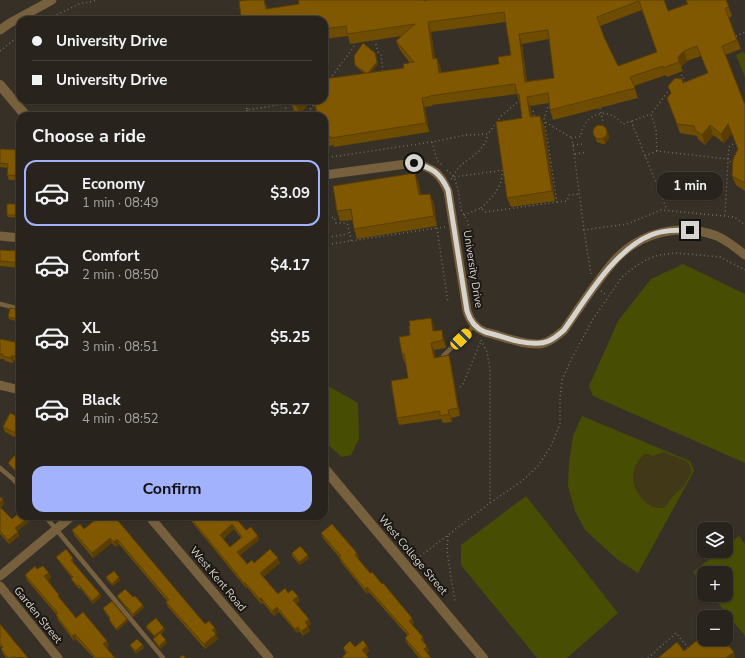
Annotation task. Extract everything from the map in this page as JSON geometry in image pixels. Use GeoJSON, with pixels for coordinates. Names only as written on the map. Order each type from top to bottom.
{"type":"FeatureCollection","features":[{"type":"Feature","properties":{"kind":"street"},"geometry":{"type":"LineString","coordinates":[[23,16],[52,0]]}},
{"type":"Feature","properties":{"kind":"street"},"geometry":{"type":"LineString","coordinates":[[0,30],[16,20]]}},
{"type":"Feature","properties":{"kind":"street"},"geometry":{"type":"LineString","coordinates":[[0,85],[23,112]]}},
{"type":"Feature","properties":{"kind":"street","name":"University Drive"},"geometry":{"type":"LineString","coordinates":[[328,174],[414,163],[426,166],[435,171],[444,181],[448,190],[467,311],[474,326]]}},
{"type":"Feature","properties":{"kind":"street"},"geometry":{"type":"LineString","coordinates":[[474,326],[485,332],[525,343],[540,344],[548,341],[564,330],[615,261],[638,242],[659,232],[676,230],[704,232],[727,241],[745,255]]}},
{"type":"Feature","properties":{"kind":"street"},"geometry":{"type":"LineString","coordinates":[[0,236],[16,238]]}},
{"type":"Feature","properties":{"kind":"street"},"geometry":{"type":"LineString","coordinates":[[0,386],[16,389]]}},
{"type":"Feature","properties":{"kind":"street","name":"West College Street"},"geometry":{"type":"LineString","coordinates":[[328,473],[483,658]]}},
{"type":"Feature","properties":{"kind":"street"},"geometry":{"type":"LineString","coordinates":[[0,576],[67,520]]}},
{"type":"Feature","properties":{"kind":"street","name":"West Kent Road"},"geometry":{"type":"LineString","coordinates":[[152,520],[269,658]]}},
{"type":"Feature","properties":{"kind":"street","name":"Garden Street"},"geometry":{"type":"LineString","coordinates":[[0,586],[58,658]]}},
{"type":"Feature","properties":{"kind":"lane"},"geometry":{"type":"LineString","coordinates":[[0,304],[16,308]]}},
{"type":"Feature","properties":{"kind":"lane"},"geometry":{"type":"LineString","coordinates":[[443,356],[474,326]]}},
{"type":"Feature","properties":{"kind":"lane"},"geometry":{"type":"LineString","coordinates":[[0,468],[16,483]]}},
{"type":"Feature","properties":{"kind":"lane"},"geometry":{"type":"LineString","coordinates":[[48,520],[164,658]]}},
{"type":"Feature","properties":{"kind":"path"},"geometry":{"type":"LineString","coordinates":[[54,16],[79,4],[98,0]]}},
{"type":"Feature","properties":{"kind":"path"},"geometry":{"type":"LineString","coordinates":[[736,36],[745,32]]}},
{"type":"Feature","properties":{"kind":"path"},"geometry":{"type":"LineString","coordinates":[[0,50],[16,38]]}},
{"type":"Feature","properties":{"kind":"path"},"geometry":{"type":"LineString","coordinates":[[337,79],[329,80],[355,43]]}},
{"type":"Feature","properties":{"kind":"path"},"geometry":{"type":"LineString","coordinates":[[376,44],[378,52],[382,55],[384,72]]}},
{"type":"Feature","properties":{"kind":"path"},"geometry":{"type":"LineString","coordinates":[[681,72],[687,87]]}},
{"type":"Feature","properties":{"kind":"path"},"geometry":{"type":"LineString","coordinates":[[677,81],[682,75]]}},
{"type":"Feature","properties":{"kind":"path"},"geometry":{"type":"LineString","coordinates":[[540,123],[545,122],[572,138],[581,136],[582,127],[589,119],[601,114],[614,116],[623,124],[651,114],[673,86]]}},
{"type":"Feature","properties":{"kind":"path"},"geometry":{"type":"LineString","coordinates":[[464,215],[481,208],[492,197],[503,176],[503,170],[454,177],[457,168],[472,159],[483,147],[488,134],[502,115],[520,100]]}},
{"type":"Feature","properties":{"kind":"path"},"geometry":{"type":"LineString","coordinates":[[246,104],[247,110],[285,104],[286,112]]}},
{"type":"Feature","properties":{"kind":"path"},"geometry":{"type":"LineString","coordinates":[[309,112],[313,105]]}},
{"type":"Feature","properties":{"kind":"path"},"geometry":{"type":"LineString","coordinates":[[548,107],[544,118],[557,202]]}},
{"type":"Feature","properties":{"kind":"path"},"geometry":{"type":"LineString","coordinates":[[600,108],[603,121]]}},
{"type":"Feature","properties":{"kind":"path"},"geometry":{"type":"LineString","coordinates":[[533,111],[536,124]]}},
{"type":"Feature","properties":{"kind":"path"},"geometry":{"type":"LineString","coordinates":[[651,114],[656,130],[657,151]]}},
{"type":"Feature","properties":{"kind":"path"},"geometry":{"type":"LineString","coordinates":[[631,121],[667,210]]}},
{"type":"Feature","properties":{"kind":"path"},"geometry":{"type":"LineString","coordinates":[[328,157],[466,136],[488,134]]}},
{"type":"Feature","properties":{"kind":"path"},"geometry":{"type":"LineString","coordinates":[[572,138],[591,278]]}},
{"type":"Feature","properties":{"kind":"path"},"geometry":{"type":"LineString","coordinates":[[573,145],[585,144]]}},
{"type":"Feature","properties":{"kind":"path"},"geometry":{"type":"LineString","coordinates":[[725,215],[729,147],[733,144]]}},
{"type":"Feature","properties":{"kind":"path"},"geometry":{"type":"LineString","coordinates":[[645,156],[657,151],[729,159],[735,167]]}},
{"type":"Feature","properties":{"kind":"path"},"geometry":{"type":"LineString","coordinates":[[574,154],[587,152]]}},
{"type":"Feature","properties":{"kind":"path"},"geometry":{"type":"LineString","coordinates":[[481,208],[486,212],[566,201],[570,195],[579,194]]}},
{"type":"Feature","properties":{"kind":"path"},"geometry":{"type":"LineString","coordinates":[[584,230],[627,224],[661,210],[734,216],[745,224]]}},
{"type":"Feature","properties":{"kind":"path"},"geometry":{"type":"LineString","coordinates":[[328,218],[334,217],[336,223],[347,222],[348,234],[351,241]]}},
{"type":"Feature","properties":{"kind":"path"},"geometry":{"type":"LineString","coordinates":[[328,245],[446,227],[445,220]]}},
{"type":"Feature","properties":{"kind":"path"},"geometry":{"type":"LineString","coordinates":[[437,228],[448,302]]}},
{"type":"Feature","properties":{"kind":"path"},"geometry":{"type":"LineString","coordinates":[[328,237],[348,234]]}},
{"type":"Feature","properties":{"kind":"path"},"geometry":{"type":"LineString","coordinates":[[407,567],[530,474],[538,466],[548,451],[560,424],[562,380],[593,319],[622,277],[636,266],[659,255],[676,252],[720,257],[745,270]]}},
{"type":"Feature","properties":{"kind":"path"},"geometry":{"type":"LineString","coordinates":[[601,291],[608,297]]}},
{"type":"Feature","properties":{"kind":"path"},"geometry":{"type":"LineString","coordinates":[[460,387],[466,378],[480,347],[481,340],[487,352],[490,370],[490,503]]}},
{"type":"Feature","properties":{"kind":"path"},"geometry":{"type":"LineString","coordinates":[[448,536],[447,552],[455,602]]}},
{"type":"Feature","properties":{"kind":"path"},"geometry":{"type":"LineString","coordinates":[[648,658],[676,634],[691,651]]}},
{"type":"Feature","properties":{"kind":"green space"},"geometry":{"type":"Polygon","coordinates":[[[743,52],[745,53],[745,77],[736,55],[743,52]]]}},
{"type":"Feature","properties":{"kind":"green space"},"geometry":{"type":"Polygon","coordinates":[[[683,264],[745,294],[745,463],[593,396],[589,386],[618,321],[651,279],[683,264]]]}},
{"type":"Feature","properties":{"kind":"green space"},"geometry":{"type":"Polygon","coordinates":[[[328,385],[358,403],[359,439],[351,455],[342,457],[328,445],[328,385]]]}},
{"type":"Feature","properties":{"kind":"green space"},"geometry":{"type":"Polygon","coordinates":[[[582,416],[690,461],[694,471],[638,573],[617,559],[585,530],[575,511],[568,486],[569,462],[573,436],[582,416]]]}},
{"type":"Feature","properties":{"kind":"green space"},"geometry":{"type":"Polygon","coordinates":[[[526,496],[618,613],[567,658],[537,658],[461,565],[461,545],[526,496]]]}},
{"type":"Feature","properties":{"kind":"green space"},"geometry":{"type":"Polygon","coordinates":[[[739,536],[745,544],[745,636],[733,621],[733,610],[724,610],[718,602],[733,602],[733,566],[701,566],[711,558],[733,558],[733,541],[739,536]]]}},
{"type":"Feature","properties":{"kind":"green space"},"geometry":{"type":"Polygon","coordinates":[[[697,569],[697,577],[693,572],[697,569]]]}},
{"type":"Feature","properties":{"kind":"sand"},"geometry":{"type":"Polygon","coordinates":[[[664,452],[688,462],[692,472],[683,487],[672,497],[665,507],[659,508],[647,504],[642,499],[635,488],[633,476],[637,464],[644,454],[653,456],[664,452]]]}},
{"type":"Feature","properties":{"kind":"building"},"geometry":{"type":"Polygon","coordinates":[[[264,0],[266,9],[299,4],[298,0],[664,0],[668,11],[688,4],[686,0],[726,0],[729,7],[725,8],[737,40],[722,46],[745,105],[745,183],[732,176],[733,159],[738,149],[728,124],[721,134],[710,125],[702,135],[695,130],[694,126],[677,124],[667,98],[671,93],[668,86],[675,78],[682,79],[683,83],[708,73],[697,46],[684,51],[678,57],[679,62],[630,77],[635,88],[550,110],[548,93],[527,97],[530,117],[540,116],[552,191],[507,198],[496,122],[522,118],[519,94],[517,94],[515,84],[422,98],[426,123],[331,138],[330,136],[328,136],[328,112],[316,112],[316,104],[328,104],[328,78],[404,68],[403,64],[414,62],[396,41],[415,24],[347,34],[346,26],[328,28],[328,16],[241,16],[239,1],[264,0]],[[639,1],[597,17],[604,37],[618,66],[657,52],[639,1]],[[504,12],[428,22],[433,59],[437,58],[439,73],[499,64],[498,57],[511,55],[504,12]],[[548,30],[519,34],[525,82],[554,78],[548,30]]]}},
{"type":"Feature","properties":{"kind":"building"},"geometry":{"type":"Polygon","coordinates":[[[363,43],[375,53],[377,62],[368,73],[355,65],[354,56],[363,43]]]}},
{"type":"Feature","properties":{"kind":"building"},"geometry":{"type":"Polygon","coordinates":[[[600,125],[605,127],[607,132],[605,137],[600,139],[595,137],[593,132],[595,127],[600,125]]]}},
{"type":"Feature","properties":{"kind":"building"},"geometry":{"type":"Polygon","coordinates":[[[0,149],[16,150],[16,176],[7,175],[8,164],[0,163],[0,149]]]}},
{"type":"Feature","properties":{"kind":"building"},"geometry":{"type":"Polygon","coordinates":[[[415,173],[419,195],[430,194],[434,216],[354,229],[351,209],[337,211],[333,186],[415,173]]]}},
{"type":"Feature","properties":{"kind":"building"},"geometry":{"type":"Polygon","coordinates":[[[7,204],[16,204],[16,215],[7,215],[7,204]]]}},
{"type":"Feature","properties":{"kind":"building"},"geometry":{"type":"Polygon","coordinates":[[[0,250],[16,251],[16,263],[0,261],[0,250]]]}},
{"type":"Feature","properties":{"kind":"building"},"geometry":{"type":"Polygon","coordinates":[[[10,308],[16,309],[16,319],[8,317],[10,308]]]}},
{"type":"Feature","properties":{"kind":"building"},"geometry":{"type":"Polygon","coordinates":[[[431,318],[433,331],[442,330],[443,340],[431,343],[434,358],[449,355],[458,408],[448,410],[449,414],[440,416],[440,411],[397,418],[391,381],[408,378],[404,354],[402,354],[399,337],[410,335],[409,321],[431,318]]]}},
{"type":"Feature","properties":{"kind":"building"},"geometry":{"type":"Polygon","coordinates":[[[0,339],[16,342],[16,356],[12,355],[11,358],[0,354],[0,339]]]}},
{"type":"Feature","properties":{"kind":"building"},"geometry":{"type":"Polygon","coordinates":[[[10,413],[16,416],[16,433],[3,427],[10,413]]]}},
{"type":"Feature","properties":{"kind":"building"},"geometry":{"type":"Polygon","coordinates":[[[15,455],[16,471],[8,463],[15,455]]]}},
{"type":"Feature","properties":{"kind":"building"},"geometry":{"type":"Polygon","coordinates":[[[0,507],[12,519],[16,516],[16,520],[25,520],[15,528],[18,532],[8,540],[0,531],[0,507]]]}},
{"type":"Feature","properties":{"kind":"building"},"geometry":{"type":"Polygon","coordinates":[[[95,520],[117,520],[205,624],[209,621],[215,628],[212,630],[216,634],[204,644],[166,602],[169,600],[117,539],[114,542],[110,538],[92,553],[72,530],[80,524],[84,529],[95,520]]]}},
{"type":"Feature","properties":{"kind":"building"},"geometry":{"type":"Polygon","coordinates":[[[192,520],[237,520],[246,530],[251,527],[258,536],[237,552],[247,564],[252,560],[254,563],[270,549],[278,558],[260,573],[278,594],[285,588],[288,593],[292,590],[298,596],[293,600],[309,619],[305,622],[308,626],[302,631],[298,627],[295,629],[277,607],[272,611],[245,583],[192,520]],[[232,524],[220,535],[230,547],[242,537],[232,524]]]}},
{"type":"Feature","properties":{"kind":"building"},"geometry":{"type":"Polygon","coordinates":[[[332,524],[357,553],[355,555],[370,573],[372,572],[382,584],[383,583],[412,618],[409,621],[423,637],[421,639],[427,646],[424,649],[431,658],[422,658],[405,638],[409,634],[367,587],[365,589],[339,557],[341,556],[321,533],[332,524]]]}},
{"type":"Feature","properties":{"kind":"building"},"geometry":{"type":"Polygon","coordinates":[[[300,546],[308,555],[299,562],[292,553],[300,546]]]}},
{"type":"Feature","properties":{"kind":"building"},"geometry":{"type":"Polygon","coordinates":[[[66,549],[73,558],[71,560],[100,594],[92,601],[79,585],[78,586],[71,579],[73,577],[56,557],[66,549]]]}},
{"type":"Feature","properties":{"kind":"building"},"geometry":{"type":"Polygon","coordinates":[[[35,566],[37,569],[43,566],[49,573],[44,576],[76,618],[83,612],[107,641],[103,644],[115,658],[96,658],[75,634],[72,636],[56,615],[58,613],[25,575],[35,566]]]}},
{"type":"Feature","properties":{"kind":"building"},"geometry":{"type":"Polygon","coordinates":[[[114,571],[119,577],[112,584],[106,577],[114,571]]]}},
{"type":"Feature","properties":{"kind":"building"},"geometry":{"type":"Polygon","coordinates":[[[125,589],[133,597],[135,596],[143,605],[133,614],[117,596],[125,589]]]}},
{"type":"Feature","properties":{"kind":"building"},"geometry":{"type":"Polygon","coordinates":[[[112,601],[127,619],[116,629],[103,608],[112,601]]]}},
{"type":"Feature","properties":{"kind":"building"},"geometry":{"type":"Polygon","coordinates":[[[156,618],[164,628],[154,636],[146,626],[156,618]]]}},
{"type":"Feature","properties":{"kind":"building"},"geometry":{"type":"Polygon","coordinates":[[[0,624],[28,658],[8,658],[1,649],[3,647],[0,643],[0,624]]]}},
{"type":"Feature","properties":{"kind":"building"},"geometry":{"type":"Polygon","coordinates":[[[160,633],[166,640],[159,646],[153,639],[160,633]]]}},
{"type":"Feature","properties":{"kind":"building"},"geometry":{"type":"Polygon","coordinates":[[[137,639],[143,645],[135,651],[130,645],[137,639]]]}},
{"type":"Feature","properties":{"kind":"building"},"geometry":{"type":"Polygon","coordinates":[[[363,640],[367,646],[362,650],[368,657],[342,658],[347,652],[343,648],[350,641],[355,647],[363,640]]]}},
{"type":"Feature","properties":{"kind":"building"},"geometry":{"type":"Polygon","coordinates":[[[697,641],[697,646],[729,646],[734,652],[726,658],[658,658],[677,642],[684,651],[697,641]]]}},
{"type":"Feature","properties":{"kind":"building"},"geometry":{"type":"Polygon","coordinates":[[[183,655],[186,658],[179,658],[183,655]]]}},
{"type":"Feature","properties":{"kind":"route"},"geometry":{"type":"LineString","coordinates":[[414,163],[426,166],[435,171],[444,181],[448,190],[467,311],[470,320],[474,326],[485,332],[525,343],[540,344],[557,336],[564,330],[615,261],[638,242],[659,232],[690,230]]}}]}
